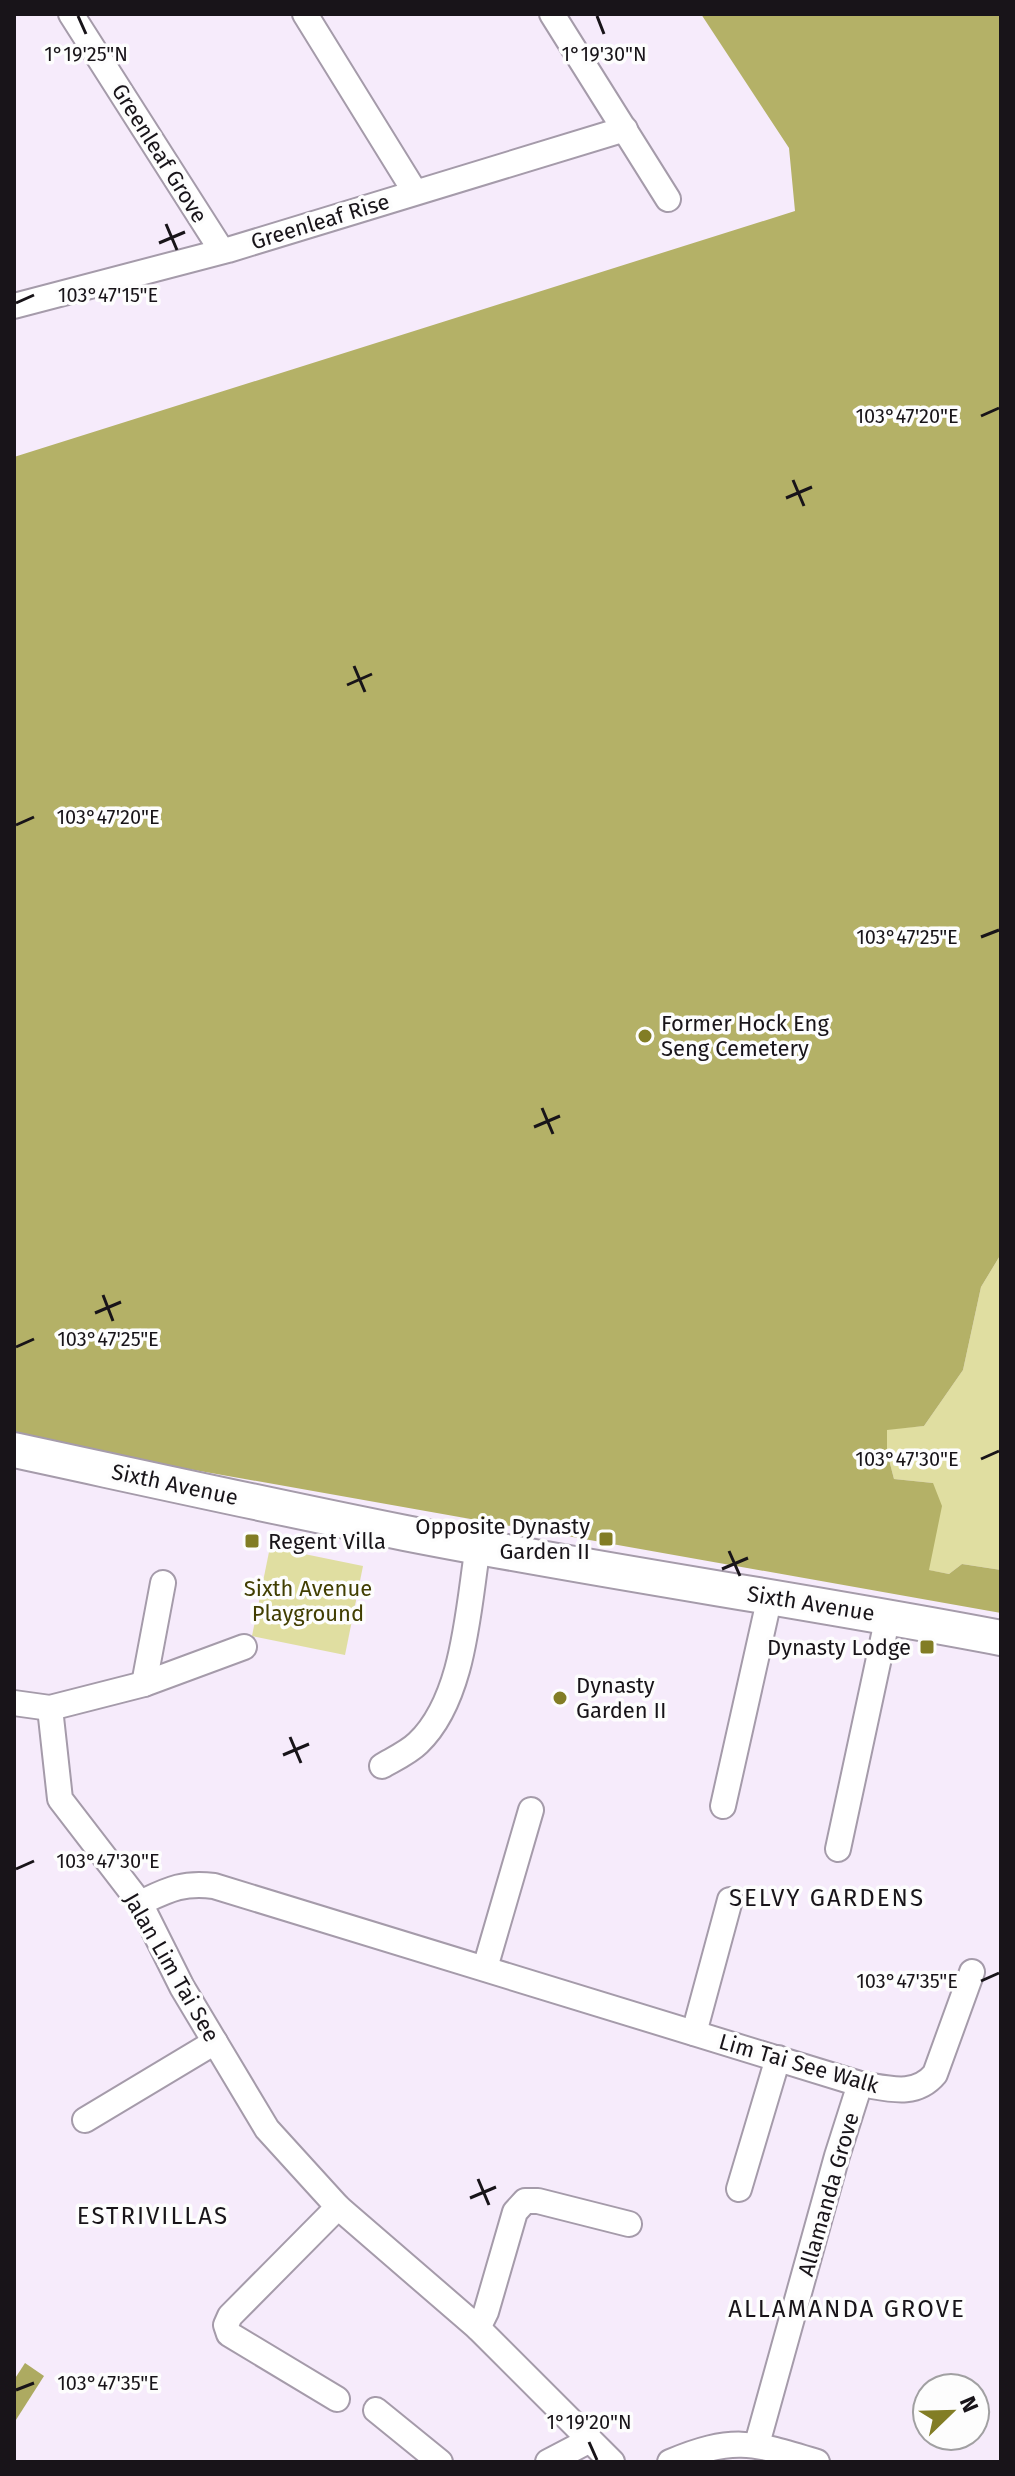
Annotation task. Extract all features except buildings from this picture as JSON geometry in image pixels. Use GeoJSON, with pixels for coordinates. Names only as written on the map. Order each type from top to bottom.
{"type":"FeatureCollection","features":[{"type":"Feature","properties":{"kind":"main road","name":"Sixth Avenue"},"geometry":{"type":"LineString","coordinates":[[14,1450],[406,1533],[1001,1638]]}},
{"type":"Feature","properties":{"kind":"street","name":"Greenleaf Grove"},"geometry":{"type":"LineString","coordinates":[[71,14],[222,251]]}},
{"type":"Feature","properties":{"kind":"street"},"geometry":{"type":"LineString","coordinates":[[305,14],[415,192]]}},
{"type":"Feature","properties":{"kind":"street"},"geometry":{"type":"LineString","coordinates":[[552,14],[668,199]]}},
{"type":"Feature","properties":{"kind":"street","name":"Greenleaf Rise"},"geometry":{"type":"LineString","coordinates":[[14,306],[222,251],[625,129]]}},
{"type":"Feature","properties":{"kind":"street"},"geometry":{"type":"LineString","coordinates":[[382,1766],[418,1743],[436,1719],[455,1683],[478,1546]]}},
{"type":"Feature","properties":{"kind":"street"},"geometry":{"type":"LineString","coordinates":[[144,1684],[163,1583]]}},
{"type":"Feature","properties":{"kind":"street"},"geometry":{"type":"LineString","coordinates":[[723,1806],[770,1596]]}},
{"type":"Feature","properties":{"kind":"street"},"geometry":{"type":"LineString","coordinates":[[838,1849],[888,1616]]}},
{"type":"Feature","properties":{"kind":"street"},"geometry":{"type":"LineString","coordinates":[[14,1703],[50,1708],[144,1684],[244,1647]]}},
{"type":"Feature","properties":{"kind":"street","name":"Jalan Lim Tai See"},"geometry":{"type":"LineString","coordinates":[[50,1708],[60,1799],[140,1903],[182,1987],[267,2129],[338,2207],[478,2328],[612,2462]]}},
{"type":"Feature","properties":{"kind":"street"},"geometry":{"type":"LineString","coordinates":[[485,1968],[531,1810]]}},
{"type":"Feature","properties":{"kind":"street","name":"Lim Tai See Walk"},"geometry":{"type":"LineString","coordinates":[[140,1903],[178,1886],[193,1883],[214,1886],[860,2084],[899,2090],[926,2085],[935,2074],[972,1972]]}},
{"type":"Feature","properties":{"kind":"street","name":"Lim Tai See Walk"},"geometry":{"type":"LineString","coordinates":[[694,2033],[730,1900]]}},
{"type":"Feature","properties":{"kind":"street"},"geometry":{"type":"LineString","coordinates":[[85,2120],[215,2042]]}},
{"type":"Feature","properties":{"kind":"street"},"geometry":{"type":"LineString","coordinates":[[739,2189],[778,2058]]}},
{"type":"Feature","properties":{"kind":"street","name":"Allamanda Grove"},"geometry":{"type":"LineString","coordinates":[[757,2444],[860,2084]]}},
{"type":"Feature","properties":{"kind":"street"},"geometry":{"type":"LineString","coordinates":[[478,2328],[486,2312],[515,2212],[525,2201],[538,2201],[629,2224]]}},
{"type":"Feature","properties":{"kind":"street"},"geometry":{"type":"LineString","coordinates":[[337,2399],[229,2334],[226,2325],[230,2316],[338,2207]]}},
{"type":"Feature","properties":{"kind":"street"},"geometry":{"type":"LineString","coordinates":[[376,2410],[440,2462]]}},
{"type":"Feature","properties":{"kind":"street"},"geometry":{"type":"LineString","coordinates":[[548,2462],[590,2440]]}},
{"type":"Feature","properties":{"kind":"street"},"geometry":{"type":"LineString","coordinates":[[670,2462],[696,2451],[730,2444],[757,2444],[817,2462]]}},
{"type":"Feature","properties":{"kind":"green space"},"geometry":{"type":"Polygon","coordinates":[[[1001,1254],[1001,1570],[962,1564],[949,1574],[928,1570],[933,1483],[894,1479],[887,1452],[887,1429],[924,1426],[963,1370],[981,1287],[1001,1254]]]}},
{"type":"Feature","properties":{"kind":"green space","name":"Sixth Avenue Playground"},"geometry":{"type":"Polygon","coordinates":[[[270,1547],[363,1566],[345,1655],[252,1636],[270,1547]]]}},
{"type":"Feature","properties":{"kind":"shaded area"},"geometry":{"type":"Polygon","coordinates":[[[701,14],[1001,14],[1001,1254],[981,1287],[963,1370],[924,1426],[887,1430],[887,1452],[894,1479],[933,1483],[942,1506],[929,1570],[949,1574],[962,1564],[1001,1570],[1001,1613],[14,1438],[14,457],[795,211],[789,148],[701,14]]]}},
{"type":"Feature","properties":{"kind":"shaded area"},"geometry":{"type":"Polygon","coordinates":[[[25,2363],[44,2376],[14,2423],[14,2380],[25,2363]]]}},
{"type":"Feature","properties":{"kind":"place","name":"Former Hock Eng Seng Cemetery"},"geometry":{"type":"Point","coordinates":[645,1036]}},
{"type":"Feature","properties":{"kind":"place","name":"Opposite Dynasty Garden II"},"geometry":{"type":"Point","coordinates":[606,1539]}},
{"type":"Feature","properties":{"kind":"place","name":"Regent Villa"},"geometry":{"type":"Point","coordinates":[252,1541]}},
{"type":"Feature","properties":{"kind":"place","name":"Dynasty Lodge"},"geometry":{"type":"Point","coordinates":[927,1647]}},
{"type":"Feature","properties":{"kind":"place","name":"Dynasty Garden II"},"geometry":{"type":"Point","coordinates":[560,1698]}},
{"type":"Feature","properties":{"kind":"district","name":"SELVY GARDENS"},"geometry":{"type":"Point","coordinates":[827,1898]}},
{"type":"Feature","properties":{"kind":"district","name":"ESTRIVILLAS"},"geometry":{"type":"Point","coordinates":[153,2216]}},
{"type":"Feature","properties":{"kind":"district","name":"ALLAMANDA GROVE"},"geometry":{"type":"Point","coordinates":[847,2309]}}]}
